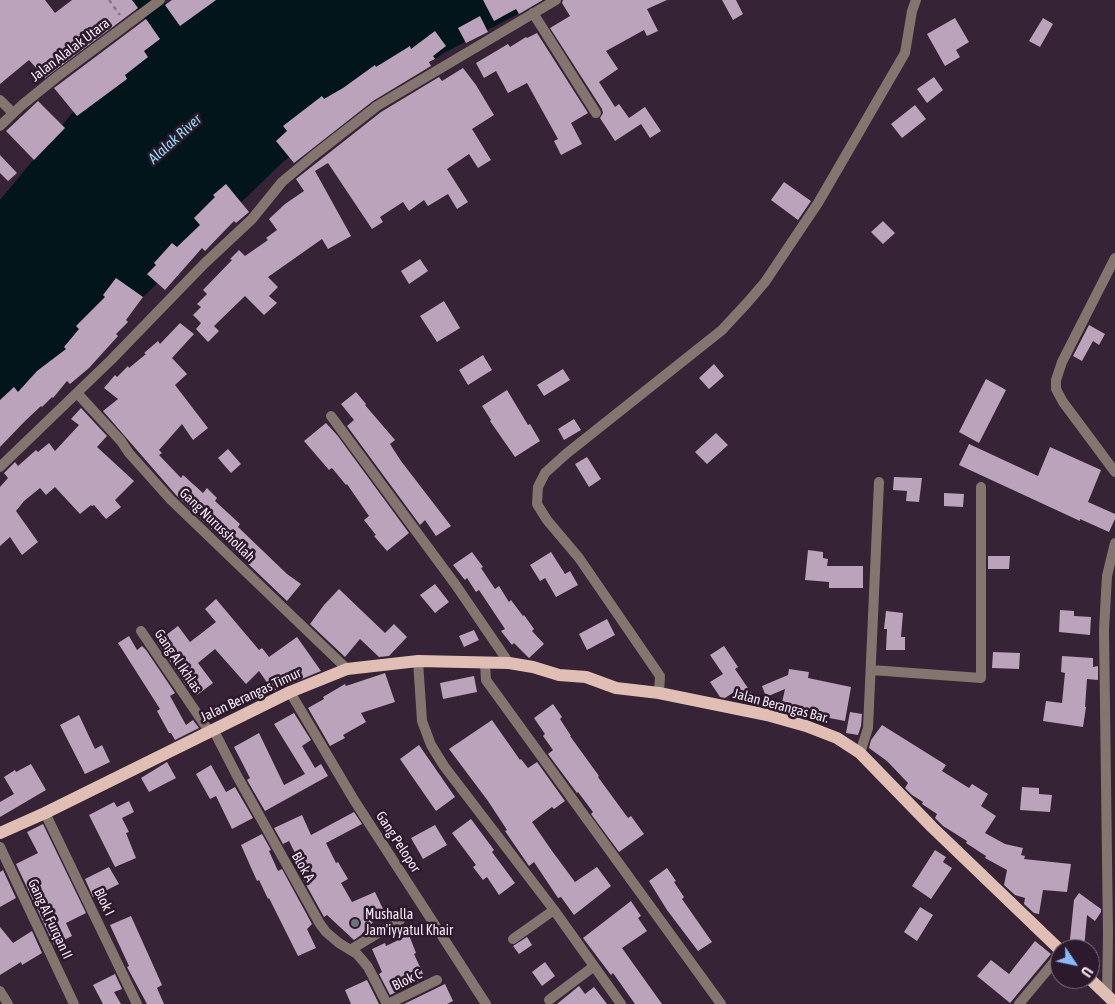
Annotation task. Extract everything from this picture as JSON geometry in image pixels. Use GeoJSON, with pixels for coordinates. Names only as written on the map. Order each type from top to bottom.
{"type":"FeatureCollection","features":[{"type":"Feature","properties":{"kind":"main road","name":"Jalan Berangas Timur"},"geometry":{"type":"LineString","coordinates":[[0,832],[45,813],[290,692],[347,669],[418,661],[509,664],[533,667]]}},
{"type":"Feature","properties":{"kind":"main road","name":"Jalan Berangas Bar."},"geometry":{"type":"LineString","coordinates":[[533,667],[559,675],[586,677],[616,688],[659,693],[766,715],[806,726],[837,738],[860,753],[932,827],[1050,940]]}},
{"type":"Feature","properties":{"kind":"main road"},"geometry":{"type":"LineString","coordinates":[[1100,989],[1111,1000]]}},
{"type":"Feature","properties":{"kind":"street"},"geometry":{"type":"LineString","coordinates":[[0,467],[77,393],[204,264],[252,219],[282,182],[312,156],[377,106],[556,0]]}},
{"type":"Feature","properties":{"kind":"street"},"geometry":{"type":"LineString","coordinates":[[659,693],[660,676],[579,558],[547,520],[537,504],[538,487],[545,473],[566,454],[722,330],[765,282],[818,203],[905,53],[912,11],[916,0]]}},
{"type":"Feature","properties":{"kind":"street","name":"Jalan Alalak Utara"},"geometry":{"type":"LineString","coordinates":[[0,126],[58,76],[159,1]]}},
{"type":"Feature","properties":{"kind":"street"},"geometry":{"type":"LineString","coordinates":[[533,13],[596,113]]}},
{"type":"Feature","properties":{"kind":"street"},"geometry":{"type":"LineString","coordinates":[[0,100],[13,113]]}},
{"type":"Feature","properties":{"kind":"street"},"geometry":{"type":"LineString","coordinates":[[1115,258],[1062,362],[1058,372],[1056,389],[1066,407],[1115,472]]}},
{"type":"Feature","properties":{"kind":"street","name":"Gang Nurusshollah"},"geometry":{"type":"LineString","coordinates":[[77,393],[171,500],[347,669]]}},
{"type":"Feature","properties":{"kind":"street"},"geometry":{"type":"LineString","coordinates":[[331,416],[455,584],[509,664]]}},
{"type":"Feature","properties":{"kind":"street"},"geometry":{"type":"LineString","coordinates":[[860,753],[867,737],[868,728],[879,482]]}},
{"type":"Feature","properties":{"kind":"street"},"geometry":{"type":"LineString","coordinates":[[871,670],[981,678],[981,487]]}},
{"type":"Feature","properties":{"kind":"street"},"geometry":{"type":"LineString","coordinates":[[1111,1000],[1104,630],[1107,576],[1115,543]]}},
{"type":"Feature","properties":{"kind":"street","name":"Gang Al Ikhlas"},"geometry":{"type":"LineString","coordinates":[[141,631],[211,730]]}},
{"type":"Feature","properties":{"kind":"street"},"geometry":{"type":"LineString","coordinates":[[418,661],[422,721],[431,745],[444,766],[554,910],[621,1004]]}},
{"type":"Feature","properties":{"kind":"street"},"geometry":{"type":"LineString","coordinates":[[485,664],[486,680],[721,1004]]}},
{"type":"Feature","properties":{"kind":"street","name":"Gang Pelopor"},"geometry":{"type":"LineString","coordinates":[[290,692],[354,800],[486,1004]]}},
{"type":"Feature","properties":{"kind":"street","name":"Blok A"},"geometry":{"type":"LineString","coordinates":[[211,730],[320,924],[339,944],[350,950],[368,967],[388,1004]]}},
{"type":"Feature","properties":{"kind":"street","name":"Blok I"},"geometry":{"type":"LineString","coordinates":[[45,813],[137,1004]]}},
{"type":"Feature","properties":{"kind":"street","name":"Gang Al Furqan II"},"geometry":{"type":"LineString","coordinates":[[0,847],[74,1004]]}},
{"type":"Feature","properties":{"kind":"street"},"geometry":{"type":"LineString","coordinates":[[513,939],[554,910]]}},
{"type":"Feature","properties":{"kind":"street"},"geometry":{"type":"LineString","coordinates":[[350,950],[400,920]]}},
{"type":"Feature","properties":{"kind":"street"},"geometry":{"type":"LineString","coordinates":[[549,1000],[593,966]]}},
{"type":"Feature","properties":{"kind":"street"},"geometry":{"type":"LineString","coordinates":[[1018,1004],[1050,967]]}},
{"type":"Feature","properties":{"kind":"street","name":"Blok C"},"geometry":{"type":"LineString","coordinates":[[388,1004],[437,980]]}},
{"type":"Feature","properties":{"kind":"street"},"geometry":{"type":"LineString","coordinates":[[0,991],[8,1004]]}},
{"type":"Feature","properties":{"kind":"path"},"geometry":{"type":"LineString","coordinates":[[109,0],[127,24]]}},
{"type":"Feature","properties":{"kind":"water","name":"Alalak River"},"geometry":{"type":"Polygon","coordinates":[[[186,0],[544,0],[444,53],[284,161],[0,437],[0,200],[136,36],[186,0]]]}},
{"type":"Feature","properties":{"kind":"building"},"geometry":{"type":"Polygon","coordinates":[[[0,0],[45,0],[55,13],[72,0],[132,0],[138,8],[45,78],[29,60],[0,84],[0,0]]]}},
{"type":"Feature","properties":{"kind":"building"},"geometry":{"type":"Polygon","coordinates":[[[172,0],[216,0],[180,26],[165,5],[172,0]]]}},
{"type":"Feature","properties":{"kind":"building"},"geometry":{"type":"Polygon","coordinates":[[[483,0],[543,0],[519,14],[516,9],[494,21],[483,0]]]}},
{"type":"Feature","properties":{"kind":"building"},"geometry":{"type":"Polygon","coordinates":[[[563,0],[667,0],[647,9],[658,31],[647,36],[644,30],[606,51],[618,69],[599,82],[615,107],[619,104],[629,118],[645,107],[661,131],[650,138],[641,124],[615,141],[600,118],[603,113],[602,109],[550,28],[570,16],[562,3],[563,0]]]}},
{"type":"Feature","properties":{"kind":"building"},"geometry":{"type":"Polygon","coordinates":[[[722,0],[736,0],[743,14],[733,20],[722,0]]]}},
{"type":"Feature","properties":{"kind":"building"},"geometry":{"type":"Polygon","coordinates":[[[480,16],[488,32],[466,43],[458,28],[480,16]]]}},
{"type":"Feature","properties":{"kind":"building"},"geometry":{"type":"Polygon","coordinates":[[[955,18],[969,42],[956,50],[960,57],[945,66],[927,34],[955,18]]]}},
{"type":"Feature","properties":{"kind":"building"},"geometry":{"type":"Polygon","coordinates":[[[1043,18],[1053,24],[1040,47],[1029,41],[1043,18]]]}},
{"type":"Feature","properties":{"kind":"building"},"geometry":{"type":"Polygon","coordinates":[[[146,19],[160,39],[144,51],[148,57],[125,75],[127,79],[77,116],[54,88],[146,19]]]}},
{"type":"Feature","properties":{"kind":"building"},"geometry":{"type":"Polygon","coordinates":[[[435,31],[446,46],[433,56],[435,59],[429,62],[431,66],[373,101],[294,163],[276,141],[287,131],[283,126],[322,96],[324,99],[375,65],[376,67],[410,46],[411,49],[435,31]]]}},
{"type":"Feature","properties":{"kind":"building"},"geometry":{"type":"Polygon","coordinates":[[[537,33],[588,113],[571,123],[582,144],[561,155],[554,141],[558,139],[527,83],[508,93],[496,71],[484,78],[476,63],[508,44],[510,47],[526,37],[537,33]]]}},
{"type":"Feature","properties":{"kind":"building"},"geometry":{"type":"Polygon","coordinates":[[[463,68],[494,115],[472,129],[491,160],[478,168],[469,154],[447,169],[468,202],[457,209],[448,194],[428,206],[424,200],[409,211],[403,202],[380,217],[383,222],[372,229],[328,163],[315,171],[351,236],[328,249],[322,239],[268,277],[278,287],[269,296],[277,303],[264,315],[245,296],[214,326],[219,331],[208,342],[196,329],[201,323],[193,315],[201,307],[197,304],[207,294],[203,290],[239,250],[245,256],[268,240],[266,238],[277,230],[269,219],[285,204],[304,191],[296,179],[381,112],[439,77],[442,81],[463,68]]]}},
{"type":"Feature","properties":{"kind":"building"},"geometry":{"type":"Polygon","coordinates":[[[934,77],[943,90],[927,103],[917,89],[934,77]]]}},
{"type":"Feature","properties":{"kind":"building"},"geometry":{"type":"Polygon","coordinates":[[[38,101],[65,128],[34,160],[6,131],[38,101]]]}},
{"type":"Feature","properties":{"kind":"building"},"geometry":{"type":"Polygon","coordinates":[[[915,105],[926,119],[902,138],[891,124],[915,105]]]}},
{"type":"Feature","properties":{"kind":"building"},"geometry":{"type":"Polygon","coordinates":[[[0,155],[17,173],[8,181],[0,173],[0,155]]]}},
{"type":"Feature","properties":{"kind":"building"},"geometry":{"type":"Polygon","coordinates":[[[784,182],[811,201],[798,220],[771,200],[784,182]]]}},
{"type":"Feature","properties":{"kind":"building"},"geometry":{"type":"Polygon","coordinates":[[[226,184],[249,212],[236,223],[234,221],[205,251],[202,248],[165,290],[147,274],[172,243],[177,247],[200,225],[194,218],[215,197],[213,195],[226,184]]]}},
{"type":"Feature","properties":{"kind":"building"},"geometry":{"type":"Polygon","coordinates":[[[883,221],[895,233],[883,244],[871,232],[883,221]]]}},
{"type":"Feature","properties":{"kind":"building"},"geometry":{"type":"Polygon","coordinates":[[[420,259],[428,271],[409,284],[401,271],[420,259]]]}},
{"type":"Feature","properties":{"kind":"building"},"geometry":{"type":"Polygon","coordinates":[[[116,278],[143,297],[126,320],[128,322],[89,368],[70,384],[67,381],[53,398],[41,406],[0,447],[0,400],[14,387],[18,392],[37,371],[66,349],[64,347],[79,329],[76,326],[105,297],[103,295],[116,278]]]}},
{"type":"Feature","properties":{"kind":"building"},"geometry":{"type":"Polygon","coordinates":[[[444,301],[460,328],[437,342],[420,316],[444,301]]]}},
{"type":"Feature","properties":{"kind":"building"},"geometry":{"type":"Polygon","coordinates":[[[180,323],[194,334],[172,358],[187,374],[175,385],[208,428],[193,440],[182,424],[159,450],[162,453],[159,455],[181,478],[183,475],[203,493],[207,488],[217,498],[215,501],[240,524],[238,527],[287,574],[301,584],[287,601],[176,495],[103,411],[118,399],[104,388],[115,375],[117,377],[128,366],[129,368],[158,341],[160,344],[180,323]]]}},
{"type":"Feature","properties":{"kind":"building"},"geometry":{"type":"Polygon","coordinates":[[[1089,325],[1105,334],[1099,345],[1093,341],[1082,361],[1073,356],[1089,325]]]}},
{"type":"Feature","properties":{"kind":"building"},"geometry":{"type":"Polygon","coordinates":[[[483,355],[492,370],[468,385],[459,370],[483,355]]]}},
{"type":"Feature","properties":{"kind":"building"},"geometry":{"type":"Polygon","coordinates":[[[714,364],[724,376],[709,389],[699,378],[714,364]]]}},
{"type":"Feature","properties":{"kind":"building"},"geometry":{"type":"Polygon","coordinates":[[[563,369],[570,380],[544,396],[537,385],[563,369]]]}},
{"type":"Feature","properties":{"kind":"building"},"geometry":{"type":"Polygon","coordinates":[[[986,379],[1006,390],[979,443],[959,432],[986,379]]]}},
{"type":"Feature","properties":{"kind":"building"},"geometry":{"type":"Polygon","coordinates":[[[507,390],[540,441],[515,457],[482,406],[507,390]]]}},
{"type":"Feature","properties":{"kind":"building"},"geometry":{"type":"Polygon","coordinates":[[[356,392],[395,440],[390,444],[401,461],[451,526],[436,536],[425,520],[420,525],[347,426],[354,420],[341,404],[356,392]]]}},
{"type":"Feature","properties":{"kind":"building"},"geometry":{"type":"Polygon","coordinates":[[[81,408],[107,436],[97,447],[134,481],[115,500],[121,507],[106,519],[94,505],[91,505],[80,514],[55,487],[46,495],[40,488],[24,501],[16,511],[38,542],[22,555],[10,537],[0,546],[0,487],[8,478],[4,473],[15,462],[18,466],[36,450],[38,452],[49,443],[55,451],[79,425],[71,419],[81,408]]]}},
{"type":"Feature","properties":{"kind":"building"},"geometry":{"type":"Polygon","coordinates":[[[574,419],[581,430],[564,440],[558,429],[574,419]]]}},
{"type":"Feature","properties":{"kind":"building"},"geometry":{"type":"Polygon","coordinates":[[[326,423],[337,435],[409,533],[387,551],[374,536],[376,535],[364,520],[369,516],[347,484],[332,468],[329,470],[304,441],[326,423]]]}},
{"type":"Feature","properties":{"kind":"building"},"geometry":{"type":"Polygon","coordinates":[[[716,433],[728,445],[707,464],[695,452],[716,433]]]}},
{"type":"Feature","properties":{"kind":"building"},"geometry":{"type":"Polygon","coordinates":[[[969,444],[1038,476],[1050,447],[1101,470],[1088,502],[1115,514],[1115,519],[1109,532],[1080,519],[1080,521],[959,465],[969,444]]]}},
{"type":"Feature","properties":{"kind":"building"},"geometry":{"type":"Polygon","coordinates":[[[228,449],[241,464],[231,473],[218,458],[228,449]]]}},
{"type":"Feature","properties":{"kind":"building"},"geometry":{"type":"Polygon","coordinates":[[[587,457],[601,479],[589,487],[575,464],[587,457]]]}},
{"type":"Feature","properties":{"kind":"building"},"geometry":{"type":"Polygon","coordinates":[[[894,477],[922,478],[919,502],[906,501],[907,491],[893,490],[894,477]]]}},
{"type":"Feature","properties":{"kind":"building"},"geometry":{"type":"Polygon","coordinates":[[[944,493],[964,494],[963,507],[944,506],[944,493]]]}},
{"type":"Feature","properties":{"kind":"building"},"geometry":{"type":"Polygon","coordinates":[[[808,550],[823,552],[823,558],[828,559],[827,566],[863,566],[863,588],[829,588],[829,582],[805,580],[808,550]]]}},
{"type":"Feature","properties":{"kind":"building"},"geometry":{"type":"Polygon","coordinates":[[[472,552],[495,589],[499,586],[509,602],[511,600],[524,615],[534,629],[532,631],[544,644],[529,658],[514,643],[512,645],[501,631],[505,629],[479,590],[476,592],[467,578],[465,580],[453,565],[472,552]]]}},
{"type":"Feature","properties":{"kind":"building"},"geometry":{"type":"Polygon","coordinates":[[[551,552],[565,574],[570,571],[578,585],[556,597],[545,578],[540,581],[530,565],[551,552]]]}},
{"type":"Feature","properties":{"kind":"building"},"geometry":{"type":"Polygon","coordinates":[[[988,556],[1010,556],[1009,569],[988,569],[988,556]]]}},
{"type":"Feature","properties":{"kind":"building"},"geometry":{"type":"Polygon","coordinates":[[[435,584],[449,602],[435,613],[420,595],[435,584]]]}},
{"type":"Feature","properties":{"kind":"building"},"geometry":{"type":"Polygon","coordinates":[[[339,589],[385,633],[394,624],[407,637],[389,656],[379,657],[360,639],[345,657],[310,624],[339,589]]]}},
{"type":"Feature","properties":{"kind":"building"},"geometry":{"type":"Polygon","coordinates":[[[216,599],[259,650],[262,648],[269,657],[297,637],[321,671],[273,691],[259,671],[246,684],[215,649],[198,663],[213,683],[197,695],[188,684],[186,685],[157,642],[178,626],[190,642],[216,622],[205,609],[216,599]]]}},
{"type":"Feature","properties":{"kind":"building"},"geometry":{"type":"Polygon","coordinates":[[[1060,610],[1074,611],[1074,616],[1091,617],[1090,635],[1059,632],[1060,610]]]}},
{"type":"Feature","properties":{"kind":"building"},"geometry":{"type":"Polygon","coordinates":[[[886,611],[903,613],[901,637],[905,637],[905,650],[886,650],[887,629],[884,629],[886,611]]]}},
{"type":"Feature","properties":{"kind":"building"},"geometry":{"type":"Polygon","coordinates":[[[607,619],[615,635],[587,650],[579,634],[607,619]]]}},
{"type":"Feature","properties":{"kind":"building"},"geometry":{"type":"Polygon","coordinates":[[[474,630],[479,640],[464,647],[459,636],[474,630]]]}},
{"type":"Feature","properties":{"kind":"building"},"geometry":{"type":"Polygon","coordinates":[[[129,636],[137,650],[142,646],[146,650],[175,693],[170,696],[186,725],[193,720],[199,728],[175,740],[171,733],[169,733],[157,711],[160,709],[118,643],[129,636]]]}},
{"type":"Feature","properties":{"kind":"building"},"geometry":{"type":"Polygon","coordinates":[[[724,646],[738,667],[735,669],[754,697],[746,702],[740,701],[734,692],[725,698],[720,697],[710,682],[723,674],[710,655],[724,646]]]}},
{"type":"Feature","properties":{"kind":"building"},"geometry":{"type":"Polygon","coordinates":[[[993,652],[1020,653],[1019,669],[992,668],[993,652]]]}},
{"type":"Feature","properties":{"kind":"building"},"geometry":{"type":"Polygon","coordinates":[[[1062,656],[1093,658],[1093,667],[1098,666],[1098,680],[1087,679],[1083,727],[1043,721],[1046,701],[1062,703],[1065,673],[1061,672],[1062,656]]]}},
{"type":"Feature","properties":{"kind":"building"},"geometry":{"type":"Polygon","coordinates":[[[789,669],[809,672],[808,678],[851,687],[845,721],[801,715],[803,707],[782,703],[785,689],[766,697],[762,686],[788,675],[789,669]]]}},
{"type":"Feature","properties":{"kind":"building"},"geometry":{"type":"Polygon","coordinates":[[[385,673],[395,702],[361,713],[366,722],[343,735],[345,738],[330,746],[308,708],[345,684],[346,686],[385,673]]]}},
{"type":"Feature","properties":{"kind":"building"},"geometry":{"type":"Polygon","coordinates":[[[474,676],[477,692],[443,699],[440,683],[474,676]]]}},
{"type":"Feature","properties":{"kind":"building"},"geometry":{"type":"Polygon","coordinates":[[[553,704],[562,717],[560,719],[570,736],[598,777],[628,818],[631,816],[644,834],[619,852],[591,814],[593,812],[548,754],[553,750],[534,718],[553,704]]]}},
{"type":"Feature","properties":{"kind":"building"},"geometry":{"type":"Polygon","coordinates":[[[850,712],[862,714],[858,735],[846,733],[850,712]]]}},
{"type":"Feature","properties":{"kind":"building"},"geometry":{"type":"Polygon","coordinates":[[[294,713],[311,740],[302,746],[315,768],[321,764],[328,776],[265,811],[247,780],[250,778],[234,747],[259,733],[284,785],[305,774],[274,724],[294,713]]]}},
{"type":"Feature","properties":{"kind":"building"},"geometry":{"type":"Polygon","coordinates":[[[79,715],[95,749],[102,745],[110,762],[85,774],[60,725],[79,715]]]}},
{"type":"Feature","properties":{"kind":"building"},"geometry":{"type":"Polygon","coordinates":[[[492,720],[520,760],[528,768],[537,762],[565,801],[554,809],[552,807],[532,822],[552,851],[575,882],[597,867],[611,886],[574,915],[561,897],[558,898],[534,862],[529,866],[505,831],[507,830],[488,801],[449,749],[492,720]]]}},
{"type":"Feature","properties":{"kind":"building"},"geometry":{"type":"Polygon","coordinates":[[[882,725],[946,765],[942,771],[969,788],[972,784],[988,794],[981,806],[996,816],[985,833],[1005,844],[1023,848],[1021,855],[1025,856],[1024,859],[1071,864],[1067,892],[1043,890],[1039,914],[1034,913],[1024,904],[1025,898],[1015,895],[1004,885],[1007,870],[985,858],[986,856],[966,843],[967,841],[943,826],[935,818],[937,814],[922,804],[923,802],[905,788],[908,783],[887,761],[869,748],[871,740],[882,725]]]}},
{"type":"Feature","properties":{"kind":"building"},"geometry":{"type":"Polygon","coordinates":[[[419,745],[455,797],[436,811],[400,759],[419,745]]]}},
{"type":"Feature","properties":{"kind":"building"},"geometry":{"type":"Polygon","coordinates":[[[167,762],[176,778],[149,792],[141,778],[167,762]]]}},
{"type":"Feature","properties":{"kind":"building"},"geometry":{"type":"Polygon","coordinates":[[[31,764],[46,790],[0,817],[0,802],[14,794],[4,777],[15,770],[16,772],[31,764]]]}},
{"type":"Feature","properties":{"kind":"building"},"geometry":{"type":"Polygon","coordinates":[[[211,765],[226,792],[235,787],[253,818],[232,829],[216,796],[210,799],[196,774],[211,765]]]}},
{"type":"Feature","properties":{"kind":"building"},"geometry":{"type":"Polygon","coordinates":[[[1022,787],[1039,788],[1039,794],[1052,795],[1050,812],[1020,810],[1022,787]]]}},
{"type":"Feature","properties":{"kind":"building"},"geometry":{"type":"Polygon","coordinates":[[[129,801],[134,812],[122,818],[129,832],[126,833],[136,858],[115,867],[89,815],[114,802],[117,807],[129,801]]]}},
{"type":"Feature","properties":{"kind":"building"},"geometry":{"type":"Polygon","coordinates":[[[354,812],[362,824],[326,843],[336,863],[338,862],[348,879],[341,883],[352,902],[375,892],[383,909],[367,917],[373,922],[354,940],[327,915],[324,917],[294,863],[299,861],[289,841],[283,844],[274,828],[302,815],[311,835],[354,812]]]}},
{"type":"Feature","properties":{"kind":"building"},"geometry":{"type":"Polygon","coordinates":[[[471,819],[515,883],[499,895],[487,877],[483,880],[473,867],[476,865],[452,833],[471,819]]]}},
{"type":"Feature","properties":{"kind":"building"},"geometry":{"type":"Polygon","coordinates":[[[43,824],[86,913],[66,923],[72,936],[54,945],[16,864],[38,853],[27,832],[43,824]]]}},
{"type":"Feature","properties":{"kind":"building"},"geometry":{"type":"Polygon","coordinates":[[[435,825],[447,845],[423,859],[411,838],[435,825]]]}},
{"type":"Feature","properties":{"kind":"building"},"geometry":{"type":"Polygon","coordinates":[[[262,834],[271,850],[269,851],[278,871],[282,869],[312,924],[307,929],[316,948],[298,956],[269,898],[259,880],[257,881],[241,845],[262,834]]]}},
{"type":"Feature","properties":{"kind":"building"},"geometry":{"type":"Polygon","coordinates":[[[935,850],[946,857],[943,862],[952,868],[931,899],[912,886],[935,850]]]}},
{"type":"Feature","properties":{"kind":"building"},"geometry":{"type":"Polygon","coordinates":[[[109,867],[119,884],[93,897],[85,879],[109,867]]]}},
{"type":"Feature","properties":{"kind":"building"},"geometry":{"type":"Polygon","coordinates":[[[667,868],[684,897],[682,899],[712,942],[698,951],[667,910],[649,881],[667,868]]]}},
{"type":"Feature","properties":{"kind":"building"},"geometry":{"type":"Polygon","coordinates":[[[3,870],[16,898],[0,907],[0,872],[3,870]]]}},
{"type":"Feature","properties":{"kind":"building"},"geometry":{"type":"Polygon","coordinates":[[[1079,893],[1101,909],[1095,921],[1087,915],[1085,939],[1070,939],[1074,900],[1079,893]]]}},
{"type":"Feature","properties":{"kind":"building"},"geometry":{"type":"Polygon","coordinates":[[[631,901],[641,916],[638,918],[647,931],[622,948],[662,1004],[635,1004],[613,973],[611,975],[583,938],[631,901]]]}},
{"type":"Feature","properties":{"kind":"building"},"geometry":{"type":"Polygon","coordinates":[[[920,907],[933,915],[917,941],[904,932],[920,907]]]}},
{"type":"Feature","properties":{"kind":"building"},"geometry":{"type":"Polygon","coordinates":[[[131,916],[162,985],[157,988],[164,1004],[147,1004],[127,967],[129,966],[110,925],[131,916]]]}},
{"type":"Feature","properties":{"kind":"building"},"geometry":{"type":"Polygon","coordinates":[[[0,927],[13,943],[32,931],[42,953],[22,965],[21,962],[0,975],[0,927]]]}},
{"type":"Feature","properties":{"kind":"building"},"geometry":{"type":"Polygon","coordinates":[[[409,935],[416,953],[414,954],[425,978],[390,995],[379,974],[382,972],[372,949],[385,943],[386,946],[409,935]]]}},
{"type":"Feature","properties":{"kind":"building"},"geometry":{"type":"Polygon","coordinates":[[[527,937],[532,945],[519,954],[513,946],[527,937]]]}},
{"type":"Feature","properties":{"kind":"building"},"geometry":{"type":"Polygon","coordinates":[[[1035,941],[1050,953],[1010,1003],[977,976],[991,960],[1009,974],[1035,941]]]}},
{"type":"Feature","properties":{"kind":"building"},"geometry":{"type":"Polygon","coordinates":[[[545,962],[555,976],[542,986],[532,972],[545,962]]]}},
{"type":"Feature","properties":{"kind":"building"},"geometry":{"type":"Polygon","coordinates":[[[115,974],[122,989],[114,992],[121,1004],[103,1004],[93,985],[115,974]]]}},
{"type":"Feature","properties":{"kind":"building"},"geometry":{"type":"Polygon","coordinates":[[[367,980],[379,1004],[351,1004],[345,990],[367,980]]]}},
{"type":"Feature","properties":{"kind":"building"},"geometry":{"type":"Polygon","coordinates":[[[445,984],[453,1001],[447,1004],[404,1004],[445,984]]]}},
{"type":"Feature","properties":{"kind":"building"},"geometry":{"type":"Polygon","coordinates":[[[579,986],[585,994],[594,987],[607,1004],[557,1004],[579,986]]]}},
{"type":"Feature","properties":{"kind":"waterway"},"geometry":{"type":"LineString","coordinates":[[145,0],[185,43]]}},
{"type":"Feature","properties":{"kind":"place","name":"Mushalla Jam'iyyatul Khair"},"geometry":{"type":"Point","coordinates":[355,923]}}]}
